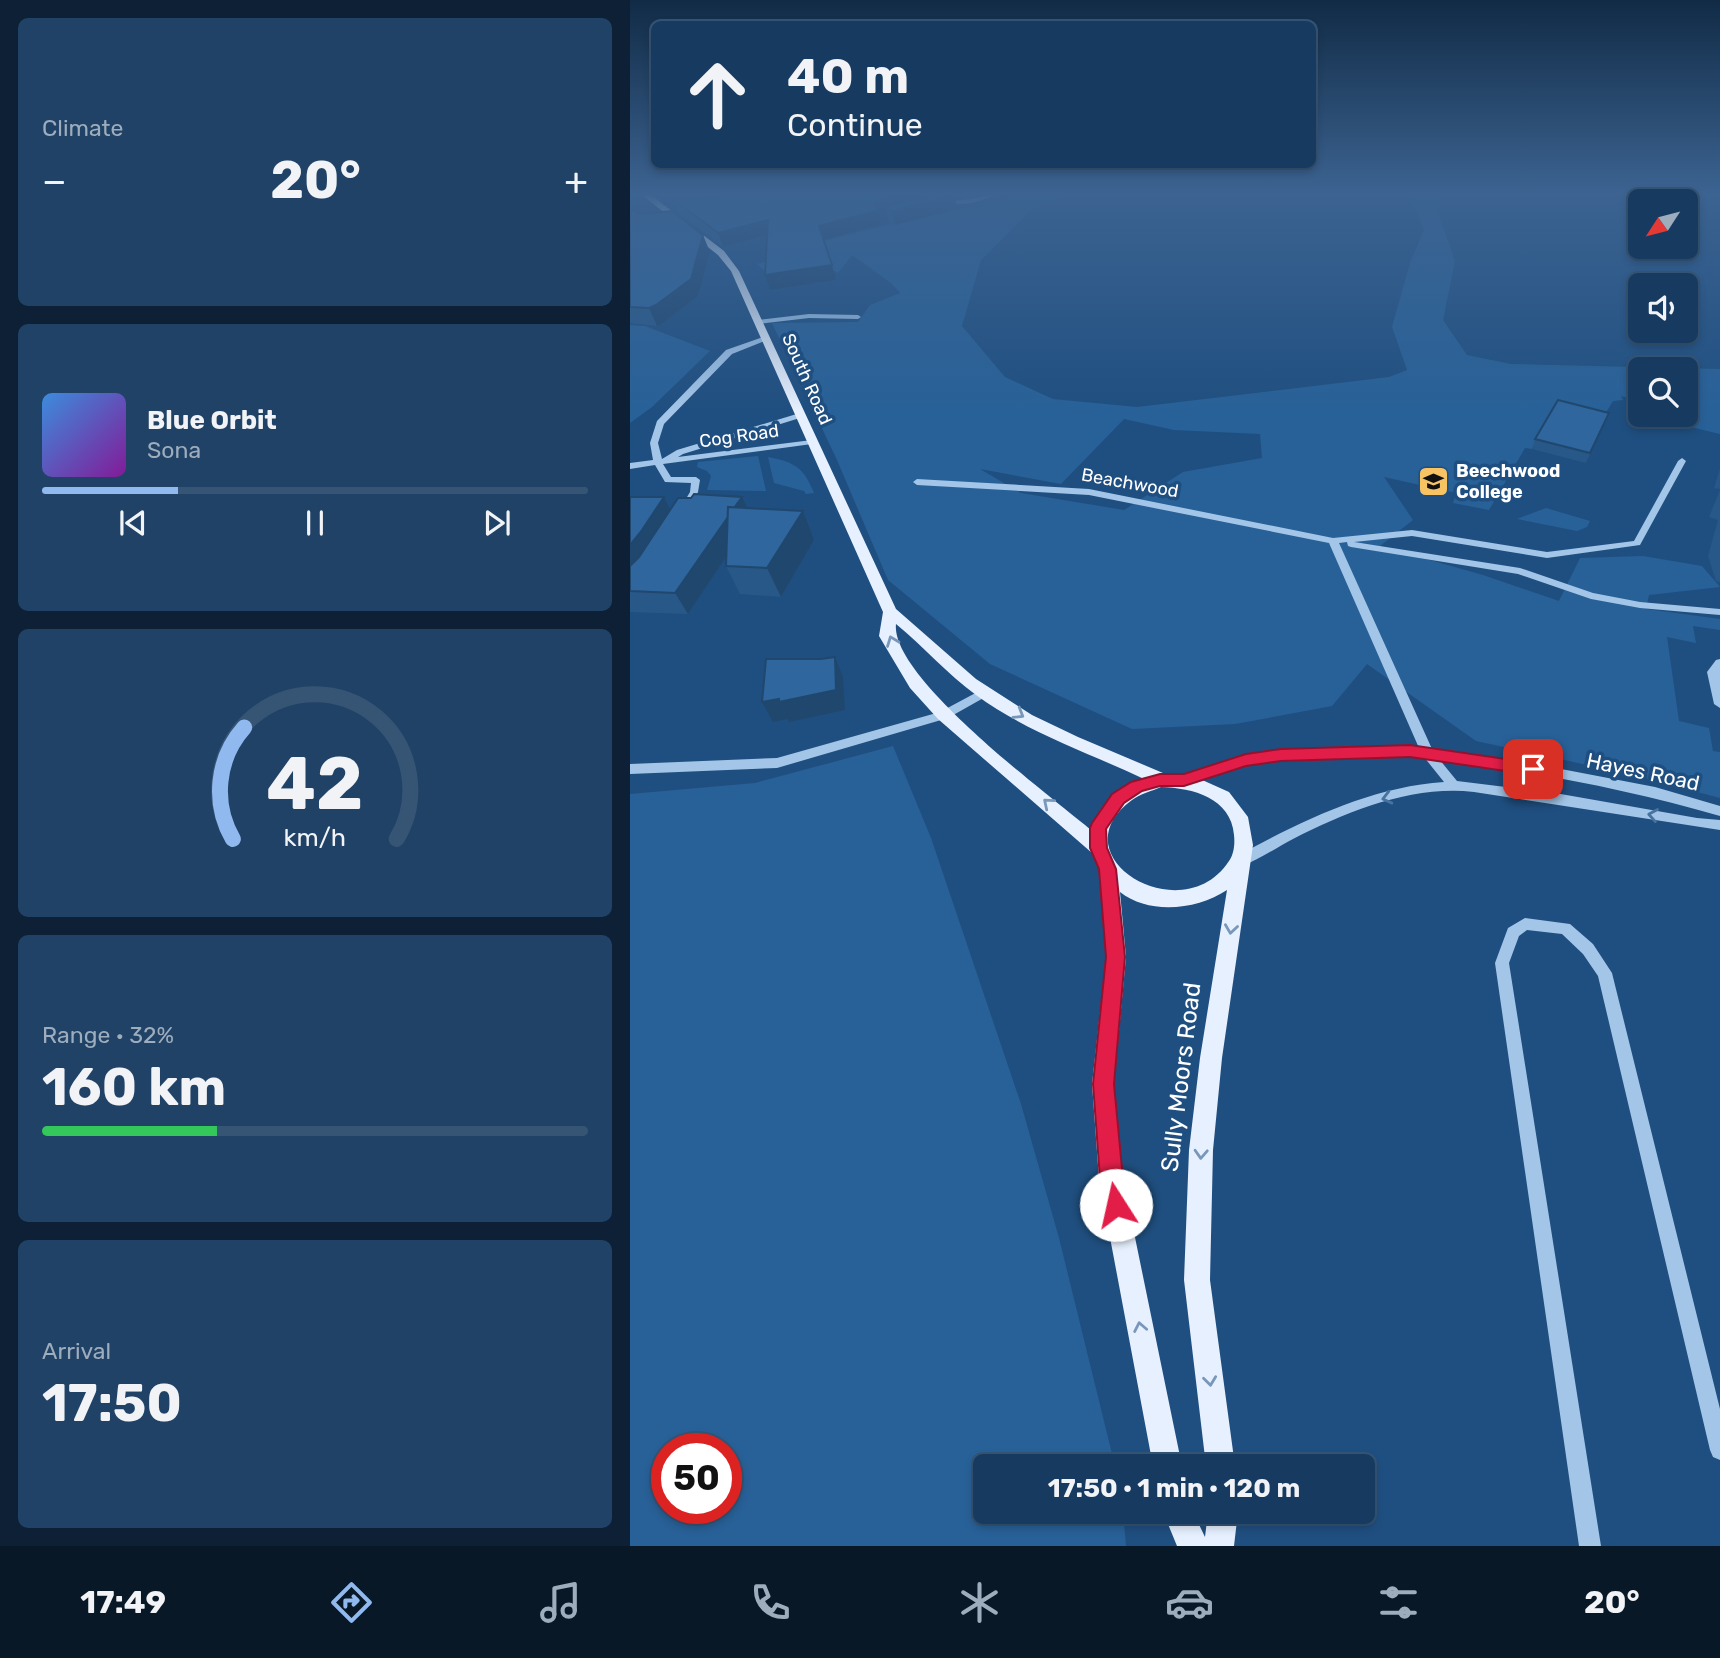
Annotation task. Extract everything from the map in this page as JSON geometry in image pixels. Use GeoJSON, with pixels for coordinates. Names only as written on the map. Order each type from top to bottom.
{"type":"FeatureCollection","features":[{"type":"Feature","properties":{"kind":"main road","name":"South Road"},"geometry":{"type":"LineString","coordinates":[[732,267],[890,612],[887,636],[916,684],[944,715],[1103,859]]}},
{"type":"Feature","properties":{"kind":"main road","name":"South Road"},"geometry":{"type":"LineString","coordinates":[[890,612],[910,625],[950,668],[1023,717],[1068,741],[1133,765],[1160,780]]}},
{"type":"Feature","properties":{"kind":"main road"},"geometry":{"type":"LineString","coordinates":[[1103,859],[1124,886],[1147,896],[1174,900],[1205,893],[1227,880],[1240,861],[1245,840],[1241,820],[1229,802],[1207,787],[1184,780],[1160,780],[1137,786],[1118,799],[1098,828],[1116,957],[1103,1084],[1111,1179],[1165,1454]]}},
{"type":"Feature","properties":{"kind":"main road","name":"Sully Moors Road"},"geometry":{"type":"LineString","coordinates":[[1219,1454],[1197,1280],[1197,1254],[1202,1137],[1240,861]]}},
{"type":"Feature","properties":{"kind":"main road"},"geometry":{"type":"LineString","coordinates":[[1183,1524],[1193,1546]]}},
{"type":"Feature","properties":{"kind":"main road"},"geometry":{"type":"LineString","coordinates":[[1219,1546],[1222,1524]]}},
{"type":"Feature","properties":{"kind":"street"},"geometry":{"type":"LineString","coordinates":[[758,322],[809,316],[858,317]]}},
{"type":"Feature","properties":{"kind":"street"},"geometry":{"type":"LineString","coordinates":[[682,516],[694,492],[696,480],[668,480],[664,460],[654,443],[660,423],[729,352],[766,339]]}},
{"type":"Feature","properties":{"kind":"street","name":"Cog Road"},"geometry":{"type":"LineString","coordinates":[[664,460],[680,452],[800,415]]}},
{"type":"Feature","properties":{"kind":"street","name":"Cog Road"},"geometry":{"type":"LineString","coordinates":[[630,466],[813,442]]}},
{"type":"Feature","properties":{"kind":"street","name":"Beachwood"},"geometry":{"type":"LineString","coordinates":[[917,482],[1089,492],[1333,541],[1412,533],[1547,555],[1637,543],[1682,461]]}},
{"type":"Feature","properties":{"kind":"street"},"geometry":{"type":"LineString","coordinates":[[1333,541],[1520,571],[1603,598],[1640,605],[1720,612]]}},
{"type":"Feature","properties":{"kind":"street"},"geometry":{"type":"LineString","coordinates":[[1333,541],[1428,754],[1454,786]]}},
{"type":"Feature","properties":{"kind":"street"},"geometry":{"type":"LineString","coordinates":[[1720,663],[1713,672],[1720,704]]}},
{"type":"Feature","properties":{"kind":"street"},"geometry":{"type":"LineString","coordinates":[[630,769],[777,763],[944,715],[984,692]]}},
{"type":"Feature","properties":{"kind":"street","name":"Hayes Road"},"geometry":{"type":"LineString","coordinates":[[1184,780],[1246,760],[1281,755],[1410,751],[1509,764],[1655,792],[1697,802],[1720,811]]}},
{"type":"Feature","properties":{"kind":"street","name":"Hayes Road"},"geometry":{"type":"LineString","coordinates":[[1240,861],[1349,807],[1406,793],[1454,786],[1549,796],[1720,825]]}},
{"type":"Feature","properties":{"kind":"street"},"geometry":{"type":"LineString","coordinates":[[1590,1546],[1502,963],[1513,932],[1525,924],[1564,929],[1588,949],[1605,973],[1720,1450]]}},
{"type":"Feature","properties":{"kind":"shaded area"},"geometry":{"type":"Polygon","coordinates":[[[760,267],[782,267],[768,274],[760,267]]]}},
{"type":"Feature","properties":{"kind":"shaded area"},"geometry":{"type":"Polygon","coordinates":[[[826,267],[843,267],[838,273],[826,267]]]}},
{"type":"Feature","properties":{"kind":"shaded area"},"geometry":{"type":"Polygon","coordinates":[[[869,267],[979,267],[962,326],[1005,377],[1053,399],[1137,407],[1389,377],[1407,370],[1392,327],[1409,267],[1454,267],[1443,320],[1467,355],[1511,364],[1628,367],[1628,398],[1621,396],[1623,400],[1613,401],[1600,422],[1545,425],[1532,449],[1525,448],[1489,510],[1453,503],[1456,493],[1384,477],[1413,520],[1380,546],[1483,575],[1559,601],[1580,558],[1643,556],[1702,566],[1720,587],[1649,595],[1646,609],[1720,619],[1720,630],[1693,626],[1696,643],[1667,637],[1679,721],[1709,728],[1713,751],[1720,752],[1720,798],[1629,774],[1476,741],[1367,664],[1332,706],[1235,724],[1132,729],[990,664],[888,580],[837,460],[772,323],[858,322],[870,305],[900,293],[869,267]],[[1124,419],[1061,484],[980,469],[1021,493],[1124,510],[1183,472],[1262,458],[1260,434],[1174,430],[1124,419]]]}},
{"type":"Feature","properties":{"kind":"shaded area"},"geometry":{"type":"Polygon","coordinates":[[[630,325],[645,326],[710,351],[652,407],[630,423],[630,325]]]}},
{"type":"Feature","properties":{"kind":"shaded area"},"geometry":{"type":"Polygon","coordinates":[[[1698,368],[1720,369],[1720,434],[1690,427],[1698,427],[1698,368]]]}},
{"type":"Feature","properties":{"kind":"shaded area"},"geometry":{"type":"Polygon","coordinates":[[[758,456],[766,491],[707,490],[711,476],[697,467],[698,462],[758,456]]]}},
{"type":"Feature","properties":{"kind":"shaded area"},"geometry":{"type":"Polygon","coordinates":[[[768,457],[792,464],[802,472],[814,493],[806,494],[804,491],[774,483],[768,457]]]}},
{"type":"Feature","properties":{"kind":"shaded area"},"geometry":{"type":"Polygon","coordinates":[[[1546,508],[1590,521],[1587,527],[1577,531],[1517,519],[1546,508]]]}},
{"type":"Feature","properties":{"kind":"shaded area"},"geometry":{"type":"Polygon","coordinates":[[[893,746],[931,838],[1021,1104],[1059,1238],[1112,1454],[973,1454],[973,1524],[1124,1524],[1126,1546],[630,1546],[630,794],[755,783],[893,746]]]}},
{"type":"Feature","properties":{"kind":"building"},"geometry":{"type":"Polygon","coordinates":[[[630,267],[694,267],[691,279],[656,305],[649,308],[630,307],[630,267]]]}},
{"type":"Feature","properties":{"kind":"building"},"geometry":{"type":"Polygon","coordinates":[[[765,267],[818,267],[765,275],[765,267]]]}},
{"type":"Feature","properties":{"kind":"building"},"geometry":{"type":"Polygon","coordinates":[[[1558,400],[1609,413],[1590,453],[1535,439],[1558,400]]]}},
{"type":"Feature","properties":{"kind":"building"},"geometry":{"type":"Polygon","coordinates":[[[694,494],[742,497],[734,508],[728,507],[728,517],[675,593],[630,591],[630,566],[639,557],[678,498],[691,498],[694,494]]]}},
{"type":"Feature","properties":{"kind":"building"},"geometry":{"type":"Polygon","coordinates":[[[630,497],[664,497],[630,545],[630,497]]]}},
{"type":"Feature","properties":{"kind":"building"},"geometry":{"type":"Polygon","coordinates":[[[728,507],[803,511],[767,568],[726,566],[728,507]]]}},
{"type":"Feature","properties":{"kind":"building"},"geometry":{"type":"Polygon","coordinates":[[[835,657],[836,690],[779,702],[779,699],[762,702],[766,659],[835,657]]]}},
{"type":"Feature","properties":{"kind":"place","name":"Beechwood College"},"geometry":{"type":"Point","coordinates":[1433,481]}},
{"type":"Feature","properties":{"kind":"route"},"geometry":{"type":"LineString","coordinates":[[1116,1205],[1111,1179],[1103,1084],[1116,957],[1108,869],[1099,848],[1098,828],[1109,808],[1137,786],[1160,780],[1184,780],[1246,760],[1281,755],[1410,751],[1533,769]]}}]}
